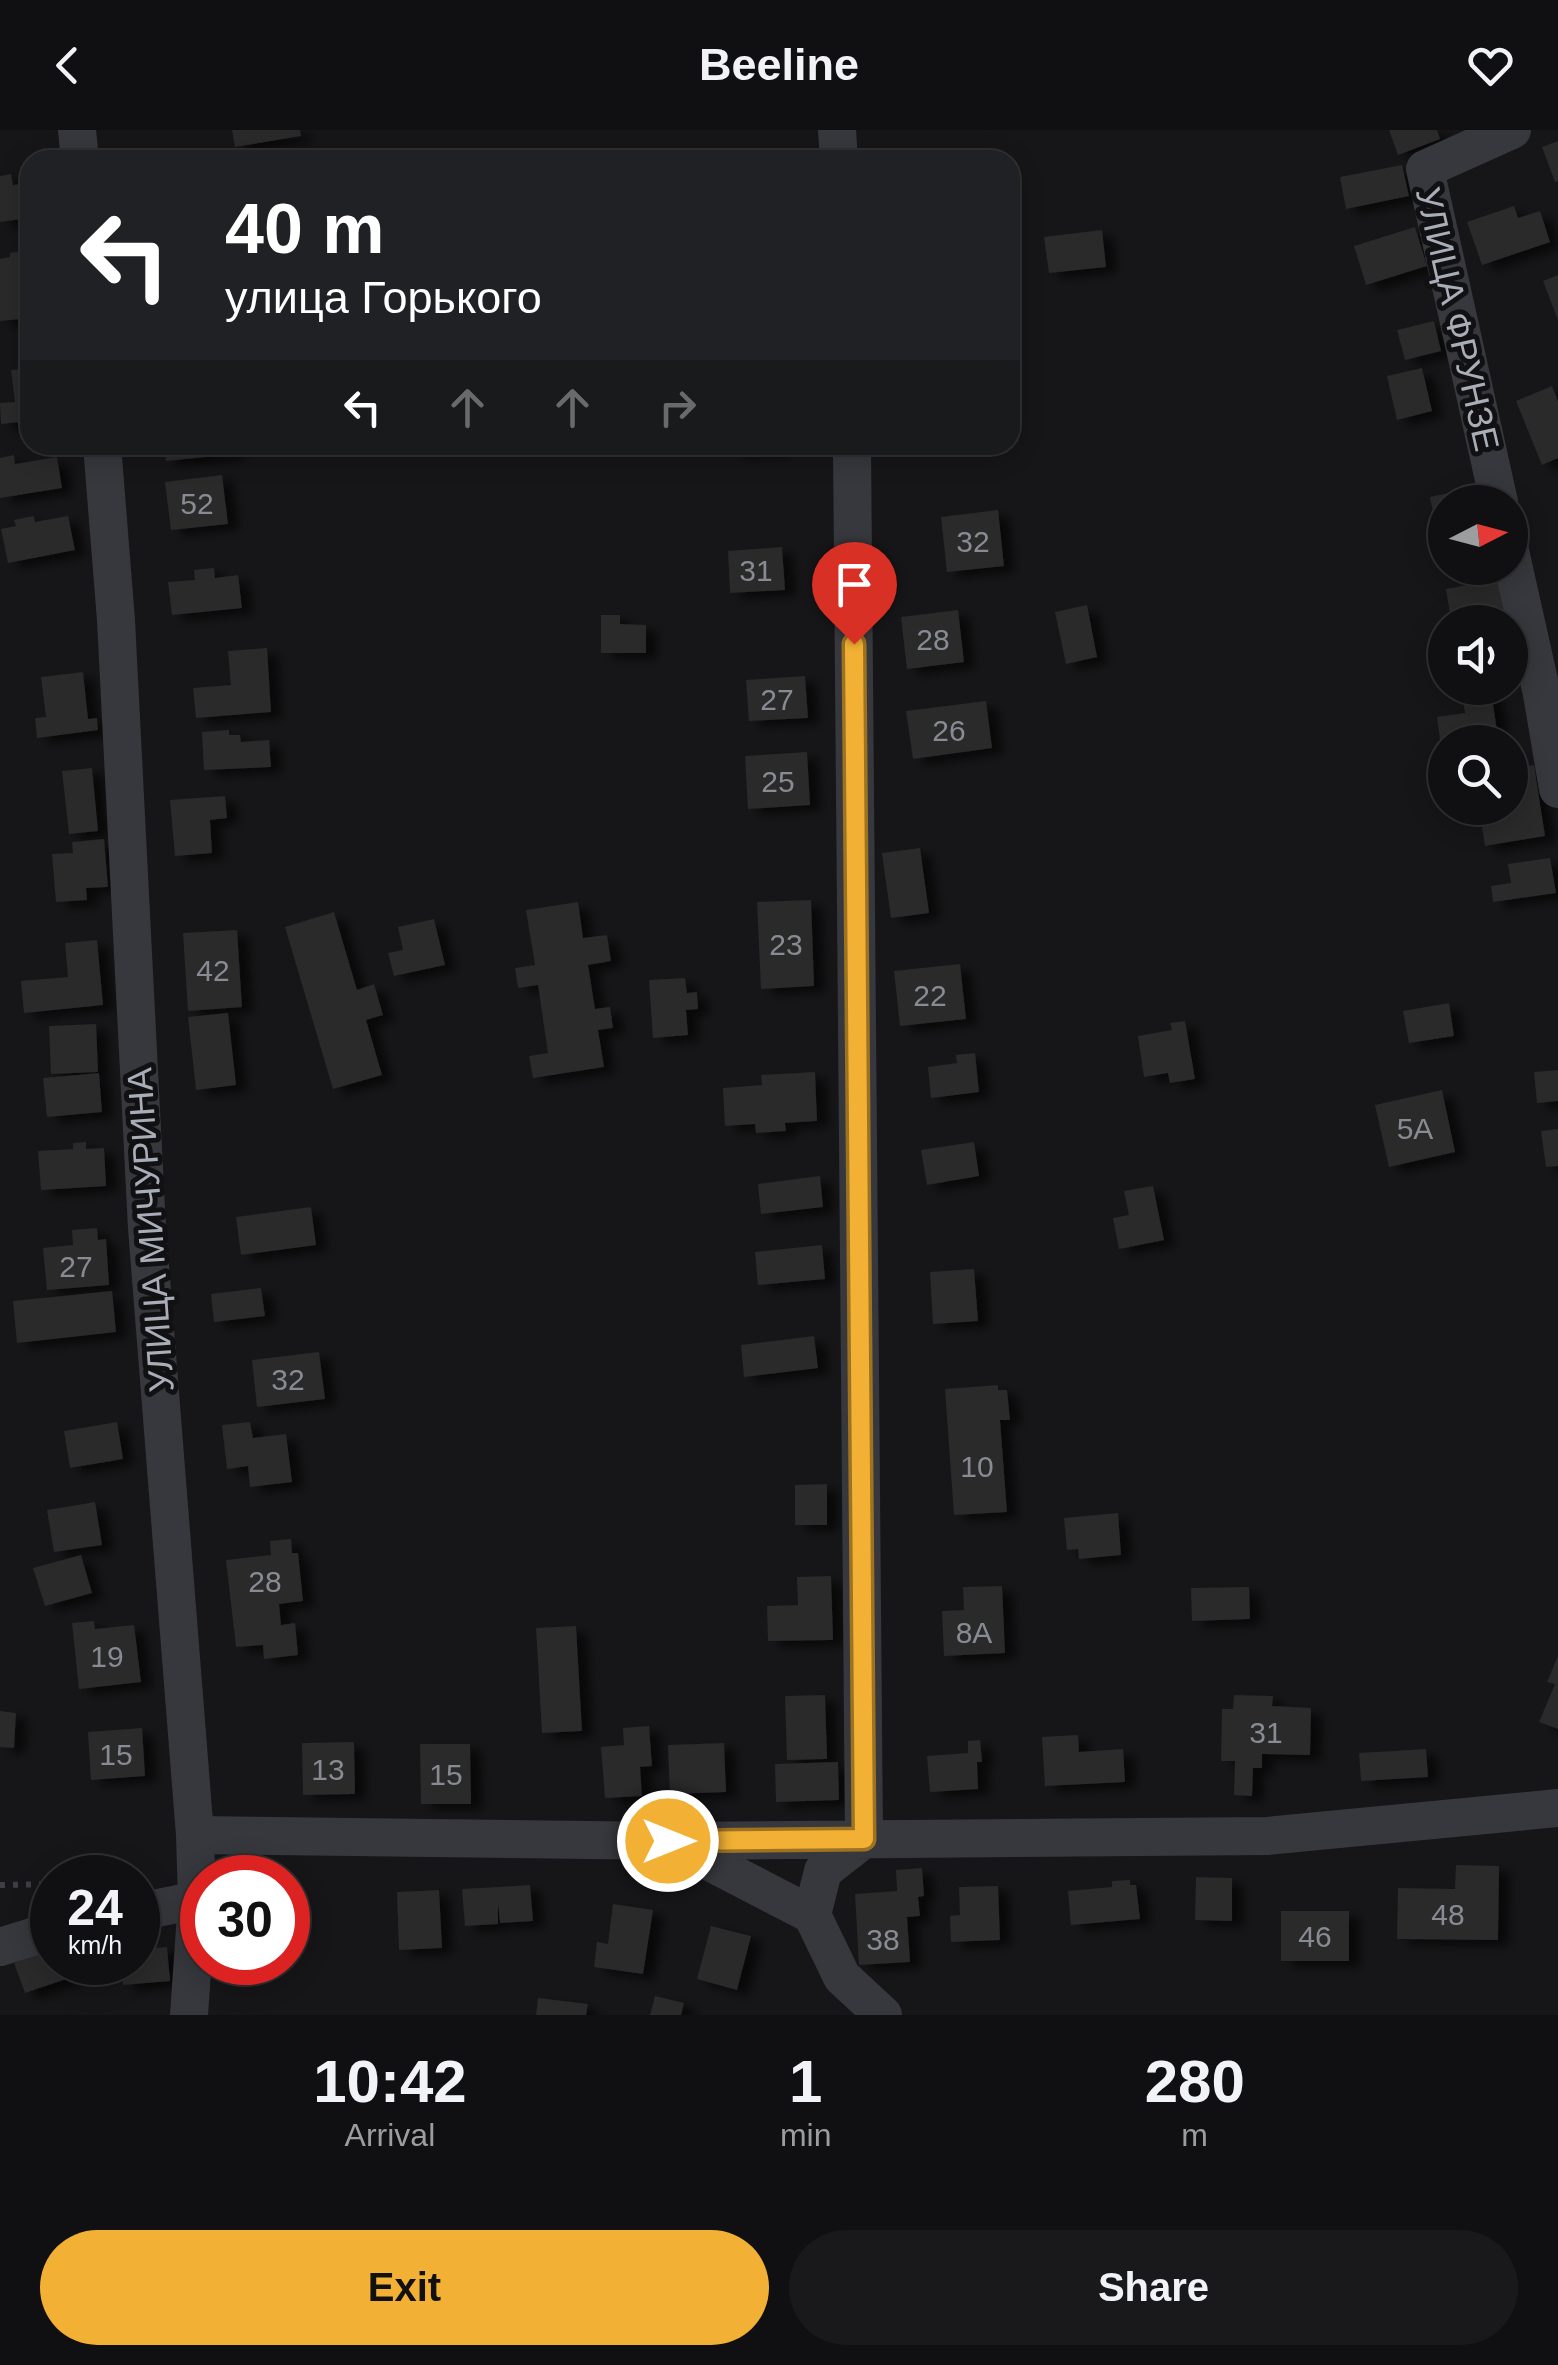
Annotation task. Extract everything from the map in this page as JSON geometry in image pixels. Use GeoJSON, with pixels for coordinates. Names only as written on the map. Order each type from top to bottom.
{"type":"FeatureCollection","features":[{"type":"Feature","properties":{"kind":"street","name":"УЛИЦА ФРУНЗЕ"},"geometry":{"type":"LineString","coordinates":[[1495,485],[1425,169],[1512,130]]}},
{"type":"Feature","properties":{"kind":"street","name":"УЛИЦА МИЧУРИНА"},"geometry":{"type":"LineString","coordinates":[[103,455],[116,620],[148,1228],[196,1855]]}},
{"type":"Feature","properties":{"kind":"street"},"geometry":{"type":"LineString","coordinates":[[852,455],[864,1839]]}},
{"type":"Feature","properties":{"kind":"street"},"geometry":{"type":"LineString","coordinates":[[1518,585],[1558,789]]}},
{"type":"Feature","properties":{"kind":"street"},"geometry":{"type":"LineString","coordinates":[[195,1835],[668,1841],[1267,1836],[1558,1808]]}},
{"type":"Feature","properties":{"kind":"street"},"geometry":{"type":"LineString","coordinates":[[812,1915],[823,1871],[864,1839]]}},
{"type":"Feature","properties":{"kind":"street"},"geometry":{"type":"LineString","coordinates":[[668,1841],[812,1915],[842,1977],[884,2015]]}},
{"type":"Feature","properties":{"kind":"street"},"geometry":{"type":"LineString","coordinates":[[0,1947],[30,1938]]}},
{"type":"Feature","properties":{"kind":"street","name":"УЛИЦА МИЧУРИНА"},"geometry":{"type":"LineString","coordinates":[[189,2015],[191,1985]]}},
{"type":"Feature","properties":{"kind":"path"},"geometry":{"type":"LineString","coordinates":[[0,1885],[30,1884]]}},
{"type":"Feature","properties":{"kind":"building"},"geometry":{"type":"Polygon","coordinates":[[[232,130],[300,130],[301,136],[235,147],[232,130]]]}},
{"type":"Feature","properties":{"kind":"building"},"geometry":{"type":"Polygon","coordinates":[[[1389,130],[1437,130],[1440,139],[1398,155],[1389,130]]]}},
{"type":"Feature","properties":{"kind":"building"},"geometry":{"type":"Polygon","coordinates":[[[1558,141],[1558,181],[1555,182],[1542,147],[1558,141]]]}},
{"type":"Feature","properties":{"kind":"building"},"geometry":{"type":"Polygon","coordinates":[[[1402,165],[1409,196],[1346,209],[1340,177],[1402,165]]]}},
{"type":"Feature","properties":{"kind":"building"},"geometry":{"type":"Polygon","coordinates":[[[11,174],[13,185],[20,184],[20,219],[0,222],[0,176],[11,174]]]}},
{"type":"Feature","properties":{"kind":"building"},"geometry":{"type":"Polygon","coordinates":[[[1514,206],[1518,218],[1540,211],[1550,242],[1482,265],[1467,222],[1514,206]]]}},
{"type":"Feature","properties":{"kind":"building"},"geometry":{"type":"Polygon","coordinates":[[[1415,227],[1427,266],[1366,285],[1354,246],[1415,227]]]}},
{"type":"Feature","properties":{"kind":"building"},"geometry":{"type":"Polygon","coordinates":[[[1102,230],[1106,267],[1049,273],[1044,237],[1102,230]]]}},
{"type":"Feature","properties":{"kind":"building"},"geometry":{"type":"Polygon","coordinates":[[[20,251],[20,319],[0,321],[0,259],[10,257],[10,253],[20,251]]]}},
{"type":"Feature","properties":{"kind":"building"},"geometry":{"type":"Polygon","coordinates":[[[1558,275],[1558,320],[1543,281],[1558,275]]]}},
{"type":"Feature","properties":{"kind":"building"},"geometry":{"type":"Polygon","coordinates":[[[1434,321],[1441,351],[1405,360],[1397,330],[1434,321]]]}},
{"type":"Feature","properties":{"kind":"building"},"geometry":{"type":"Polygon","coordinates":[[[1422,368],[1432,411],[1397,420],[1387,376],[1422,368]]]}},
{"type":"Feature","properties":{"kind":"building"},"geometry":{"type":"Polygon","coordinates":[[[20,369],[20,422],[1,424],[0,403],[15,402],[11,370],[20,369]]]}},
{"type":"Feature","properties":{"kind":"building"},"geometry":{"type":"Polygon","coordinates":[[[1552,386],[1558,401],[1558,458],[1542,465],[1516,401],[1552,386]]]}},
{"type":"Feature","properties":{"kind":"building"},"geometry":{"type":"Polygon","coordinates":[[[14,455],[15,464],[57,457],[62,488],[0,498],[0,458],[14,455]]]}},
{"type":"Feature","properties":{"kind":"building"},"geometry":{"type":"Polygon","coordinates":[[[166,455],[225,455],[166,461],[166,455]]]}},
{"type":"Feature","properties":{"kind":"building"},"geometry":{"type":"Polygon","coordinates":[[[222,475],[228,524],[171,530],[165,482],[222,475]]]}},
{"type":"Feature","properties":{"kind":"building"},"geometry":{"type":"Polygon","coordinates":[[[998,510],[1004,566],[947,572],[941,517],[998,510]]]}},
{"type":"Feature","properties":{"kind":"building"},"geometry":{"type":"Polygon","coordinates":[[[34,516],[35,522],[68,516],[75,550],[8,563],[1,529],[16,526],[14,520],[34,516]]]}},
{"type":"Feature","properties":{"kind":"building"},"geometry":{"type":"Polygon","coordinates":[[[782,547],[785,590],[730,593],[728,551],[782,547]]]}},
{"type":"Feature","properties":{"kind":"building"},"geometry":{"type":"Polygon","coordinates":[[[214,568],[215,578],[238,575],[242,608],[172,615],[168,582],[195,580],[194,570],[214,568]]]}},
{"type":"Feature","properties":{"kind":"building"},"geometry":{"type":"Polygon","coordinates":[[[1501,585],[1505,605],[1449,605],[1446,589],[1501,585]]]}},
{"type":"Feature","properties":{"kind":"building"},"geometry":{"type":"Polygon","coordinates":[[[1087,605],[1097,657],[1066,664],[1055,612],[1087,605]]]}},
{"type":"Feature","properties":{"kind":"building"},"geometry":{"type":"Polygon","coordinates":[[[958,610],[964,662],[907,669],[901,617],[958,610]]]}},
{"type":"Feature","properties":{"kind":"building"},"geometry":{"type":"Polygon","coordinates":[[[601,615],[620,615],[620,624],[646,625],[646,653],[601,653],[601,615]]]}},
{"type":"Feature","properties":{"kind":"building"},"geometry":{"type":"Polygon","coordinates":[[[267,648],[271,712],[196,718],[193,688],[231,685],[228,651],[267,648]]]}},
{"type":"Feature","properties":{"kind":"building"},"geometry":{"type":"Polygon","coordinates":[[[83,672],[88,719],[97,718],[98,730],[37,738],[35,718],[46,717],[41,677],[83,672]]]}},
{"type":"Feature","properties":{"kind":"building"},"geometry":{"type":"Polygon","coordinates":[[[805,676],[808,718],[749,721],[746,680],[805,676]]]}},
{"type":"Feature","properties":{"kind":"building"},"geometry":{"type":"Polygon","coordinates":[[[986,701],[992,748],[913,759],[906,711],[986,701]]]}},
{"type":"Feature","properties":{"kind":"building"},"geometry":{"type":"Polygon","coordinates":[[[1464,705],[1493,705],[1496,725],[1438,725],[1437,717],[1465,713],[1464,705]]]}},
{"type":"Feature","properties":{"kind":"building"},"geometry":{"type":"Polygon","coordinates":[[[229,730],[229,735],[240,735],[241,742],[269,740],[271,767],[204,770],[202,732],[229,730]]]}},
{"type":"Feature","properties":{"kind":"building"},"geometry":{"type":"Polygon","coordinates":[[[807,752],[810,805],[748,809],[745,756],[807,752]]]}},
{"type":"Feature","properties":{"kind":"building"},"geometry":{"type":"Polygon","coordinates":[[[1534,765],[1545,836],[1485,846],[1482,825],[1528,825],[1528,766],[1534,765]]]}},
{"type":"Feature","properties":{"kind":"building"},"geometry":{"type":"Polygon","coordinates":[[[92,768],[98,831],[69,834],[62,771],[92,768]]]}},
{"type":"Feature","properties":{"kind":"building"},"geometry":{"type":"Polygon","coordinates":[[[225,796],[227,818],[210,820],[212,853],[175,856],[170,800],[225,796]]]}},
{"type":"Feature","properties":{"kind":"building"},"geometry":{"type":"Polygon","coordinates":[[[104,839],[108,887],[86,888],[87,900],[56,902],[52,854],[73,853],[72,842],[104,839]]]}},
{"type":"Feature","properties":{"kind":"building"},"geometry":{"type":"Polygon","coordinates":[[[920,848],[929,913],[891,918],[882,853],[920,848]]]}},
{"type":"Feature","properties":{"kind":"building"},"geometry":{"type":"Polygon","coordinates":[[[1550,858],[1556,893],[1493,902],[1491,886],[1511,883],[1508,864],[1550,858]]]}},
{"type":"Feature","properties":{"kind":"building"},"geometry":{"type":"Polygon","coordinates":[[[811,900],[814,986],[761,989],[757,902],[811,900]]]}},
{"type":"Feature","properties":{"kind":"building"},"geometry":{"type":"Polygon","coordinates":[[[578,902],[583,938],[607,935],[611,961],[588,965],[595,1009],[610,1007],[613,1028],[598,1030],[604,1067],[533,1078],[529,1056],[548,1053],[538,985],[518,988],[515,968],[535,965],[526,910],[578,902]]]}},
{"type":"Feature","properties":{"kind":"building"},"geometry":{"type":"Polygon","coordinates":[[[334,912],[357,990],[374,984],[383,1015],[366,1020],[382,1075],[333,1089],[285,927],[334,912]]]}},
{"type":"Feature","properties":{"kind":"building"},"geometry":{"type":"Polygon","coordinates":[[[434,919],[445,965],[394,976],[388,953],[403,950],[398,927],[434,919]]]}},
{"type":"Feature","properties":{"kind":"building"},"geometry":{"type":"Polygon","coordinates":[[[237,930],[242,1007],[188,1011],[183,933],[237,930]]]}},
{"type":"Feature","properties":{"kind":"building"},"geometry":{"type":"Polygon","coordinates":[[[97,940],[103,1005],[24,1013],[21,981],[68,977],[65,943],[97,940]]]}},
{"type":"Feature","properties":{"kind":"building"},"geometry":{"type":"Polygon","coordinates":[[[960,964],[966,1019],[900,1026],[894,971],[960,964]]]}},
{"type":"Feature","properties":{"kind":"building"},"geometry":{"type":"Polygon","coordinates":[[[685,978],[687,993],[697,992],[698,1009],[686,1010],[688,1035],[653,1038],[649,980],[685,978]]]}},
{"type":"Feature","properties":{"kind":"building"},"geometry":{"type":"Polygon","coordinates":[[[1449,1003],[1454,1036],[1409,1043],[1403,1011],[1449,1003]]]}},
{"type":"Feature","properties":{"kind":"building"},"geometry":{"type":"Polygon","coordinates":[[[228,1013],[236,1085],[196,1090],[188,1017],[228,1013]]]}},
{"type":"Feature","properties":{"kind":"building"},"geometry":{"type":"Polygon","coordinates":[[[1185,1021],[1195,1079],[1170,1083],[1168,1073],[1144,1077],[1138,1036],[1172,1030],[1170,1023],[1185,1021]]]}},
{"type":"Feature","properties":{"kind":"building"},"geometry":{"type":"Polygon","coordinates":[[[96,1024],[98,1072],[51,1074],[49,1026],[96,1024]]]}},
{"type":"Feature","properties":{"kind":"building"},"geometry":{"type":"Polygon","coordinates":[[[975,1053],[979,1092],[931,1098],[928,1067],[957,1063],[956,1055],[975,1053]]]}},
{"type":"Feature","properties":{"kind":"building"},"geometry":{"type":"Polygon","coordinates":[[[1558,1070],[1558,1101],[1537,1103],[1534,1072],[1558,1070]]]}},
{"type":"Feature","properties":{"kind":"building"},"geometry":{"type":"Polygon","coordinates":[[[815,1072],[817,1121],[785,1123],[786,1131],[756,1133],[755,1124],[725,1126],[723,1088],[762,1085],[761,1075],[815,1072]]]}},
{"type":"Feature","properties":{"kind":"building"},"geometry":{"type":"Polygon","coordinates":[[[99,1073],[102,1112],[47,1117],[43,1078],[99,1073]]]}},
{"type":"Feature","properties":{"kind":"building"},"geometry":{"type":"Polygon","coordinates":[[[1442,1090],[1455,1152],[1389,1167],[1375,1105],[1442,1090]]]}},
{"type":"Feature","properties":{"kind":"building"},"geometry":{"type":"Polygon","coordinates":[[[1558,1129],[1558,1166],[1546,1167],[1541,1131],[1558,1129]]]}},
{"type":"Feature","properties":{"kind":"building"},"geometry":{"type":"Polygon","coordinates":[[[86,1142],[86,1149],[104,1148],[106,1186],[41,1190],[38,1151],[73,1149],[73,1143],[86,1142]]]}},
{"type":"Feature","properties":{"kind":"building"},"geometry":{"type":"Polygon","coordinates":[[[974,1142],[979,1176],[927,1185],[921,1150],[974,1142]]]}},
{"type":"Feature","properties":{"kind":"building"},"geometry":{"type":"Polygon","coordinates":[[[820,1176],[823,1207],[761,1214],[758,1184],[820,1176]]]}},
{"type":"Feature","properties":{"kind":"building"},"geometry":{"type":"Polygon","coordinates":[[[1153,1186],[1164,1240],[1119,1249],[1113,1218],[1129,1215],[1124,1191],[1153,1186]]]}},
{"type":"Feature","properties":{"kind":"building"},"geometry":{"type":"Polygon","coordinates":[[[311,1207],[316,1245],[241,1255],[236,1217],[311,1207]]]}},
{"type":"Feature","properties":{"kind":"building"},"geometry":{"type":"Polygon","coordinates":[[[97,1228],[98,1240],[106,1239],[109,1285],[47,1290],[43,1248],[73,1245],[72,1230],[97,1228]]]}},
{"type":"Feature","properties":{"kind":"building"},"geometry":{"type":"Polygon","coordinates":[[[822,1245],[825,1279],[758,1285],[755,1252],[822,1245]]]}},
{"type":"Feature","properties":{"kind":"building"},"geometry":{"type":"Polygon","coordinates":[[[974,1269],[978,1321],[933,1324],[930,1272],[974,1269]]]}},
{"type":"Feature","properties":{"kind":"building"},"geometry":{"type":"Polygon","coordinates":[[[261,1288],[265,1316],[214,1322],[211,1294],[261,1288]]]}},
{"type":"Feature","properties":{"kind":"building"},"geometry":{"type":"Polygon","coordinates":[[[112,1291],[116,1332],[17,1343],[13,1301],[112,1291]]]}},
{"type":"Feature","properties":{"kind":"building"},"geometry":{"type":"Polygon","coordinates":[[[814,1336],[818,1368],[744,1377],[741,1345],[814,1336]]]}},
{"type":"Feature","properties":{"kind":"building"},"geometry":{"type":"Polygon","coordinates":[[[319,1352],[325,1399],[257,1407],[252,1360],[319,1352]]]}},
{"type":"Feature","properties":{"kind":"building"},"geometry":{"type":"Polygon","coordinates":[[[998,1385],[998,1390],[1007,1390],[1010,1420],[1000,1420],[1007,1512],[954,1515],[945,1389],[998,1385]]]}},
{"type":"Feature","properties":{"kind":"building"},"geometry":{"type":"Polygon","coordinates":[[[117,1422],[123,1459],[70,1468],[64,1431],[117,1422]]]}},
{"type":"Feature","properties":{"kind":"building"},"geometry":{"type":"Polygon","coordinates":[[[250,1422],[253,1438],[286,1434],[292,1482],[250,1487],[248,1466],[227,1469],[222,1425],[250,1422]]]}},
{"type":"Feature","properties":{"kind":"building"},"geometry":{"type":"Polygon","coordinates":[[[827,1484],[827,1525],[795,1525],[795,1485],[827,1484]]]}},
{"type":"Feature","properties":{"kind":"building"},"geometry":{"type":"Polygon","coordinates":[[[95,1502],[102,1545],[54,1552],[47,1510],[95,1502]]]}},
{"type":"Feature","properties":{"kind":"building"},"geometry":{"type":"Polygon","coordinates":[[[1118,1513],[1121,1555],[1079,1559],[1078,1549],[1067,1550],[1064,1518],[1118,1513]]]}},
{"type":"Feature","properties":{"kind":"building"},"geometry":{"type":"Polygon","coordinates":[[[291,1539],[292,1553],[298,1553],[303,1601],[279,1604],[281,1625],[295,1623],[298,1655],[264,1659],[263,1645],[236,1647],[226,1560],[271,1555],[270,1541],[291,1539]]]}},
{"type":"Feature","properties":{"kind":"building"},"geometry":{"type":"Polygon","coordinates":[[[81,1555],[92,1593],[45,1606],[33,1568],[81,1555]]]}},
{"type":"Feature","properties":{"kind":"building"},"geometry":{"type":"Polygon","coordinates":[[[831,1576],[833,1640],[768,1641],[767,1606],[798,1605],[797,1577],[831,1576]]]}},
{"type":"Feature","properties":{"kind":"building"},"geometry":{"type":"Polygon","coordinates":[[[1002,1586],[1005,1653],[944,1656],[942,1611],[964,1610],[963,1587],[1002,1586]]]}},
{"type":"Feature","properties":{"kind":"building"},"geometry":{"type":"Polygon","coordinates":[[[1249,1587],[1250,1619],[1192,1621],[1191,1588],[1249,1587]]]}},
{"type":"Feature","properties":{"kind":"building"},"geometry":{"type":"Polygon","coordinates":[[[94,1621],[95,1629],[134,1625],[141,1682],[79,1689],[72,1623],[94,1621]]]}},
{"type":"Feature","properties":{"kind":"building"},"geometry":{"type":"Polygon","coordinates":[[[576,1626],[582,1731],[542,1733],[536,1628],[576,1626]]]}},
{"type":"Feature","properties":{"kind":"building"},"geometry":{"type":"Polygon","coordinates":[[[1558,1656],[1558,1729],[1539,1722],[1555,1684],[1547,1682],[1558,1656]]]}},
{"type":"Feature","properties":{"kind":"building"},"geometry":{"type":"Polygon","coordinates":[[[825,1695],[827,1759],[787,1760],[785,1696],[825,1695]]]}},
{"type":"Feature","properties":{"kind":"building"},"geometry":{"type":"Polygon","coordinates":[[[1234,1695],[1273,1696],[1272,1706],[1311,1708],[1310,1755],[1262,1754],[1262,1768],[1253,1768],[1252,1796],[1234,1795],[1235,1761],[1221,1761],[1222,1709],[1233,1709],[1234,1695]]]}},
{"type":"Feature","properties":{"kind":"building"},"geometry":{"type":"Polygon","coordinates":[[[0,1711],[16,1713],[14,1748],[0,1747],[0,1711]]]}},
{"type":"Feature","properties":{"kind":"building"},"geometry":{"type":"Polygon","coordinates":[[[649,1726],[652,1766],[640,1767],[642,1796],[605,1798],[601,1747],[624,1745],[623,1728],[649,1726]]]}},
{"type":"Feature","properties":{"kind":"building"},"geometry":{"type":"Polygon","coordinates":[[[142,1728],[145,1776],[91,1780],[88,1732],[142,1728]]]}},
{"type":"Feature","properties":{"kind":"building"},"geometry":{"type":"Polygon","coordinates":[[[1078,1735],[1079,1752],[1123,1749],[1125,1782],[1045,1786],[1042,1737],[1078,1735]]]}},
{"type":"Feature","properties":{"kind":"building"},"geometry":{"type":"Polygon","coordinates":[[[980,1740],[978,1789],[930,1792],[927,1756],[968,1753],[968,1741],[980,1740]]]}},
{"type":"Feature","properties":{"kind":"building"},"geometry":{"type":"Polygon","coordinates":[[[354,1742],[355,1794],[303,1795],[302,1743],[354,1742]]]}},
{"type":"Feature","properties":{"kind":"building"},"geometry":{"type":"Polygon","coordinates":[[[724,1743],[726,1792],[670,1794],[668,1745],[724,1743]]]}},
{"type":"Feature","properties":{"kind":"building"},"geometry":{"type":"Polygon","coordinates":[[[420,1744],[470,1744],[471,1804],[421,1804],[420,1744]]]}},
{"type":"Feature","properties":{"kind":"building"},"geometry":{"type":"Polygon","coordinates":[[[1426,1749],[1428,1777],[1361,1781],[1359,1753],[1426,1749]]]}},
{"type":"Feature","properties":{"kind":"building"},"geometry":{"type":"Polygon","coordinates":[[[838,1762],[839,1800],[776,1802],[775,1764],[838,1762]]]}},
{"type":"Feature","properties":{"kind":"building"},"geometry":{"type":"Polygon","coordinates":[[[1456,1865],[1499,1866],[1498,1940],[1397,1939],[1398,1888],[1455,1889],[1456,1865]]]}},
{"type":"Feature","properties":{"kind":"building"},"geometry":{"type":"Polygon","coordinates":[[[922,1868],[924,1896],[918,1897],[920,1916],[907,1917],[910,1962],[859,1965],[855,1894],[897,1891],[896,1870],[922,1868]]]}},
{"type":"Feature","properties":{"kind":"building"},"geometry":{"type":"Polygon","coordinates":[[[1196,1877],[1232,1878],[1232,1921],[1195,1920],[1196,1877]]]}},
{"type":"Feature","properties":{"kind":"building"},"geometry":{"type":"Polygon","coordinates":[[[1130,1880],[1130,1885],[1136,1885],[1140,1919],[1071,1925],[1068,1891],[1112,1887],[1112,1881],[1130,1880]]]}},
{"type":"Feature","properties":{"kind":"building"},"geometry":{"type":"Polygon","coordinates":[[[530,1885],[533,1921],[500,1923],[498,1902],[498,1924],[465,1926],[462,1889],[530,1885]]]}},
{"type":"Feature","properties":{"kind":"building"},"geometry":{"type":"Polygon","coordinates":[[[998,1886],[1000,1940],[951,1942],[950,1916],[960,1915],[959,1887],[998,1886]]]}},
{"type":"Feature","properties":{"kind":"building"},"geometry":{"type":"Polygon","coordinates":[[[439,1890],[442,1948],[399,1950],[397,1892],[439,1890]]]}},
{"type":"Feature","properties":{"kind":"building"},"geometry":{"type":"Polygon","coordinates":[[[613,1904],[653,1910],[643,1974],[594,1967],[597,1942],[608,1944],[613,1904]]]}},
{"type":"Feature","properties":{"kind":"building"},"geometry":{"type":"Polygon","coordinates":[[[1281,1911],[1349,1911],[1349,1961],[1281,1961],[1281,1911]]]}},
{"type":"Feature","properties":{"kind":"building"},"geometry":{"type":"Polygon","coordinates":[[[711,1926],[751,1936],[737,1990],[697,1979],[711,1926]]]}},
{"type":"Feature","properties":{"kind":"building"},"geometry":{"type":"Polygon","coordinates":[[[160,1947],[167,1947],[170,1981],[160,1982],[160,1947]]]}},
{"type":"Feature","properties":{"kind":"building"},"geometry":{"type":"Polygon","coordinates":[[[30,1958],[30,1985],[49,1985],[25,1993],[14,1963],[30,1958]]]}},
{"type":"Feature","properties":{"kind":"building"},"geometry":{"type":"Polygon","coordinates":[[[655,1996],[684,2003],[681,2015],[650,2015],[655,1996]]]}},
{"type":"Feature","properties":{"kind":"building"},"geometry":{"type":"Polygon","coordinates":[[[538,1998],[588,2004],[586,2015],[536,2015],[538,1998]]]}},
{"type":"Feature","properties":{"kind":"route"},"geometry":{"type":"LineString","coordinates":[[668,1841],[864,1839],[854,644]]}}]}
